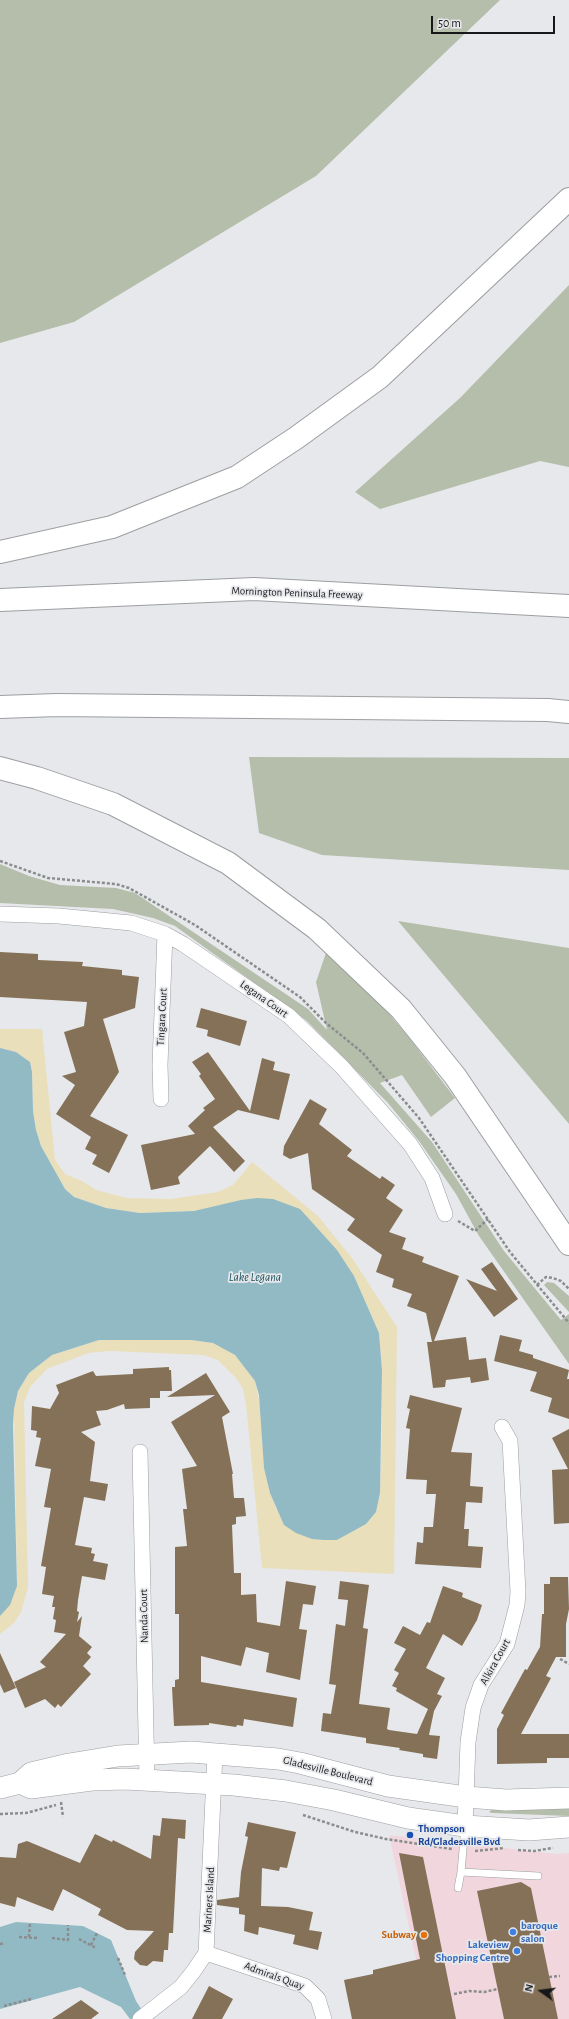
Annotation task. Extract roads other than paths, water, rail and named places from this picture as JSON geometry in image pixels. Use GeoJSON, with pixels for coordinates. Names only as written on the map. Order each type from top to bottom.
{"type":"FeatureCollection","features":[{"type":"Feature","properties":{"kind":"highway"},"geometry":{"type":"LineString","coordinates":[[0,552],[112,527],[237,477],[296,438],[380,377],[569,199]]}},
{"type":"Feature","properties":{"kind":"highway","name":"Mornington Peninsula Freeway"},"geometry":{"type":"LineString","coordinates":[[0,600],[254,589],[569,606]]}},
{"type":"Feature","properties":{"kind":"highway"},"geometry":{"type":"LineString","coordinates":[[0,707],[57,705],[548,710],[569,712]]}},
{"type":"Feature","properties":{"kind":"highway"},"geometry":{"type":"LineString","coordinates":[[0,768],[37,778],[113,804],[228,863],[317,929],[401,1009],[455,1076],[567,1239]]}},
{"type":"Feature","properties":{"kind":"main road","name":"Gladesville Boulevard"},"geometry":{"type":"LineString","coordinates":[[0,1788],[20,1783],[31,1773],[69,1764],[146,1753],[191,1752],[215,1753],[300,1763],[388,1786],[466,1797],[506,1800],[569,1798]]}},
{"type":"Feature","properties":{"kind":"main road","name":"Gladesville Boulevard"},"geometry":{"type":"LineString","coordinates":[[20,1783],[31,1788],[92,1780],[147,1779],[214,1784],[286,1791],[334,1800],[408,1818],[465,1826],[529,1830],[569,1827]]}},
{"type":"Feature","properties":{"kind":"street","name":"Legana Court"},"geometry":{"type":"LineString","coordinates":[[0,914],[59,916],[131,923],[165,934],[183,944],[289,1016],[342,1067],[410,1144],[432,1178],[446,1214]]}},
{"type":"Feature","properties":{"kind":"street","name":"Tingara Court"},"geometry":{"type":"LineString","coordinates":[[161,1099],[160,1065],[165,934]]}},
{"type":"Feature","properties":{"kind":"street","name":"Alkira Court"},"geometry":{"type":"LineString","coordinates":[[465,1826],[468,1742],[473,1708],[481,1685],[507,1644],[517,1605],[518,1592],[510,1441],[502,1427]]}},
{"type":"Feature","properties":{"kind":"street","name":"Nanda Court"},"geometry":{"type":"LineString","coordinates":[[140,1452],[147,1779]]}},
{"type":"Feature","properties":{"kind":"street","name":"Mariners Island"},"geometry":{"type":"LineString","coordinates":[[206,1953],[215,1753]]}},
{"type":"Feature","properties":{"kind":"street"},"geometry":{"type":"LineString","coordinates":[[143,2017],[181,1987],[206,1953]]}},
{"type":"Feature","properties":{"kind":"street","name":"Admirals Quay"},"geometry":{"type":"LineString","coordinates":[[206,1953],[305,1986],[318,1999],[324,2019]]}},
{"type":"Feature","properties":{"kind":"lane"},"geometry":{"type":"LineString","coordinates":[[458,1888],[465,1826]]}},
{"type":"Feature","properties":{"kind":"lane"},"geometry":{"type":"LineString","coordinates":[[461,1872],[538,1876]]}},
{"type":"Feature","properties":{"kind":"water","name":"Lake Legana"},"geometry":{"type":"Polygon","coordinates":[[[0,1048],[16,1052],[30,1062],[32,1072],[33,1111],[36,1130],[41,1146],[65,1189],[74,1197],[106,1208],[140,1213],[194,1211],[241,1200],[257,1198],[273,1199],[300,1209],[337,1250],[354,1276],[379,1333],[382,1371],[380,1493],[376,1512],[366,1524],[337,1540],[312,1539],[296,1533],[284,1525],[270,1493],[264,1468],[259,1395],[255,1381],[235,1355],[213,1343],[191,1340],[99,1340],[52,1355],[29,1373],[18,1391],[14,1409],[13,1425],[17,1586],[10,1605],[0,1616],[0,1048]]]}},
{"type":"Feature","properties":{"kind":"water"},"geometry":{"type":"Polygon","coordinates":[[[16,1922],[83,1926],[111,1940],[136,2001],[148,2019],[130,2019],[121,2007],[80,1987],[0,2009],[0,1927],[16,1922]]]}},
{"type":"Feature","properties":{"kind":"place","name":"Thompson Rd/Gladesville Bvd"},"geometry":{"type":"Point","coordinates":[410,1835]}},
{"type":"Feature","properties":{"kind":"place","name":"baroque salon"},"geometry":{"type":"Point","coordinates":[513,1932]}},
{"type":"Feature","properties":{"kind":"place","name":"Subway"},"geometry":{"type":"Point","coordinates":[424,1935]}},
{"type":"Feature","properties":{"kind":"place","name":"Lakeview Shopping Centre"},"geometry":{"type":"Point","coordinates":[517,1951]}}]}
